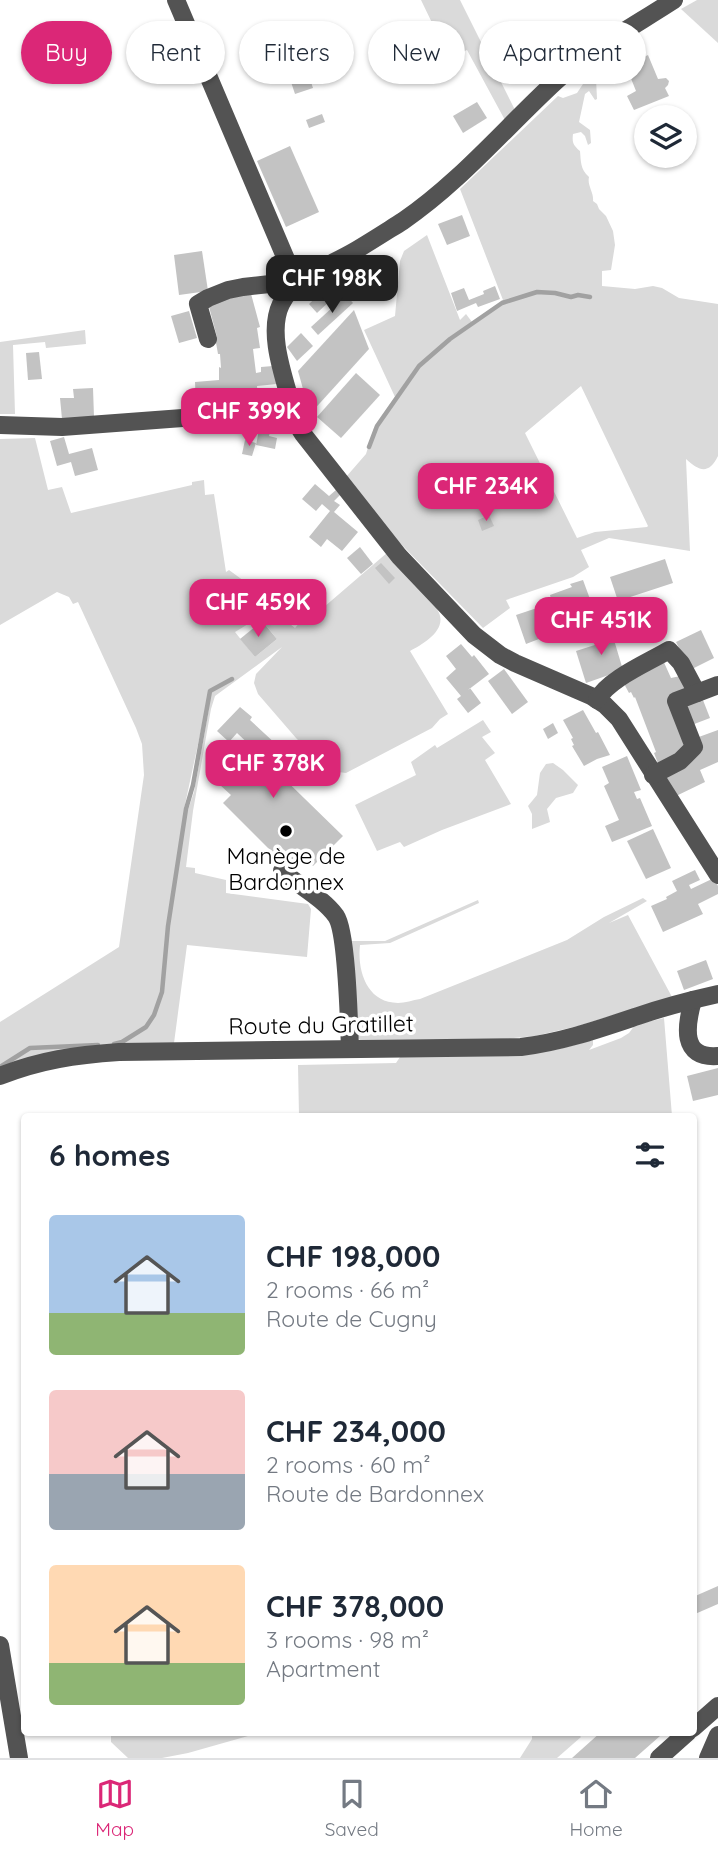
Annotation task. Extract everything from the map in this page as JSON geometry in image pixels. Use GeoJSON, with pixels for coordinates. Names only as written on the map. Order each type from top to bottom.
{"type":"FeatureCollection","features":[{"type":"Feature","properties":{"kind":"street"},"geometry":{"type":"LineString","coordinates":[[176,0],[294,287]]}},
{"type":"Feature","properties":{"kind":"street"},"geometry":{"type":"LineString","coordinates":[[674,0],[567,71],[470,166],[416,212],[294,287],[279,309],[275,334],[296,423],[399,556],[474,635],[500,655],[597,700],[619,719],[718,875]]}},
{"type":"Feature","properties":{"kind":"street"},"geometry":{"type":"LineString","coordinates":[[208,339],[198,304],[228,290],[279,283],[294,287]]}},
{"type":"Feature","properties":{"kind":"street"},"geometry":{"type":"LineString","coordinates":[[0,425],[62,427],[196,417],[277,425],[296,423]]}},
{"type":"Feature","properties":{"kind":"street"},"geometry":{"type":"LineString","coordinates":[[597,700],[610,684],[669,650],[681,663],[697,693]]}},
{"type":"Feature","properties":{"kind":"street"},"geometry":{"type":"LineString","coordinates":[[653,775],[680,761],[694,747],[676,701],[718,685]]}},
{"type":"Feature","properties":{"kind":"street"},"geometry":{"type":"LineString","coordinates":[[282,871],[328,907],[338,920],[342,940],[350,1049]]}},
{"type":"Feature","properties":{"kind":"street","name":"Route du Gratillet"},"geometry":{"type":"LineString","coordinates":[[0,1076],[24,1066],[77,1055],[119,1052],[481,1048],[534,1045],[584,1034],[718,994]]}},
{"type":"Feature","properties":{"kind":"street"},"geometry":{"type":"LineString","coordinates":[[693,1000],[686,1032],[688,1039],[695,1050],[702,1054],[718,1056]]}},
{"type":"Feature","properties":{"kind":"street"},"geometry":{"type":"LineString","coordinates":[[0,1645],[19,1758]]}},
{"type":"Feature","properties":{"kind":"street"},"geometry":{"type":"LineString","coordinates":[[697,1724],[718,1706]]}},
{"type":"Feature","properties":{"kind":"street"},"geometry":{"type":"LineString","coordinates":[[708,1758],[718,1735]]}},
{"type":"Feature","properties":{"kind":"street"},"geometry":{"type":"LineString","coordinates":[[659,1758],[684,1736]]}},
{"type":"Feature","properties":{"kind":"shaded area"},"geometry":{"type":"Polygon","coordinates":[[[421,0],[460,0],[479,38],[479,72],[467,50],[465,51],[465,21],[431,21],[421,0]]]}},
{"type":"Feature","properties":{"kind":"shaded area"},"geometry":{"type":"Polygon","coordinates":[[[697,0],[718,0],[718,43],[681,9],[697,0]]]}},
{"type":"Feature","properties":{"kind":"shaded area"},"geometry":{"type":"Polygon","coordinates":[[[485,84],[502,84],[515,110],[506,122],[485,84]]]}},
{"type":"Feature","properties":{"kind":"shaded area"},"geometry":{"type":"Polygon","coordinates":[[[583,84],[596,84],[597,99],[595,100],[589,91],[585,94],[579,122],[590,130],[591,143],[588,145],[581,132],[573,134],[573,141],[580,151],[582,168],[589,177],[593,201],[606,216],[613,231],[615,245],[611,270],[602,271],[602,286],[635,289],[653,286],[679,298],[718,304],[718,456],[711,466],[704,469],[696,467],[686,459],[690,551],[609,538],[581,550],[589,567],[573,577],[506,600],[510,608],[483,628],[399,542],[346,477],[366,454],[374,428],[395,397],[364,330],[395,316],[400,261],[404,251],[427,235],[460,320],[466,314],[472,322],[503,300],[460,189],[558,96],[563,98],[577,93],[583,84]],[[581,386],[525,433],[577,538],[595,532],[647,527],[581,386]]]}},
{"type":"Feature","properties":{"kind":"shaded area"},"geometry":{"type":"Polygon","coordinates":[[[85,330],[86,344],[46,348],[45,342],[13,345],[15,414],[0,414],[0,342],[85,330]]]}},
{"type":"Feature","properties":{"kind":"shaded area"},"geometry":{"type":"Polygon","coordinates":[[[35,438],[48,490],[62,487],[71,513],[204,480],[205,495],[214,494],[226,572],[229,570],[278,606],[235,632],[255,657],[277,639],[264,623],[281,617],[295,628],[320,600],[324,607],[388,552],[435,605],[439,614],[439,627],[435,633],[410,651],[448,714],[432,728],[346,773],[331,771],[324,766],[258,694],[254,683],[256,674],[282,647],[215,696],[193,811],[186,867],[195,868],[195,873],[226,880],[226,893],[308,904],[311,909],[307,957],[187,945],[174,1043],[0,1069],[0,1022],[119,947],[144,775],[142,744],[136,728],[78,602],[73,604],[69,597],[57,592],[0,625],[0,439],[35,438]],[[206,707],[184,809],[188,810],[194,792],[209,708],[206,707]]]}},
{"type":"Feature","properties":{"kind":"shaded area"},"geometry":{"type":"Polygon","coordinates":[[[483,720],[491,732],[482,737],[495,753],[485,760],[511,804],[404,847],[400,842],[377,851],[355,805],[416,775],[411,762],[435,745],[437,748],[483,720]]]}},
{"type":"Feature","properties":{"kind":"shaded area"},"geometry":{"type":"Polygon","coordinates":[[[553,763],[578,785],[573,793],[556,798],[547,809],[550,822],[532,829],[532,814],[528,806],[537,795],[540,773],[546,764],[553,763]]]}},
{"type":"Feature","properties":{"kind":"shaded area"},"geometry":{"type":"Polygon","coordinates":[[[643,898],[647,901],[609,923],[628,915],[672,997],[578,1026],[535,1036],[501,1039],[360,1040],[357,1037],[348,941],[385,941],[478,900],[479,903],[390,943],[360,945],[360,965],[366,984],[379,998],[387,1002],[403,1003],[420,999],[567,940],[604,917],[643,898]]]}},
{"type":"Feature","properties":{"kind":"shaded area"},"geometry":{"type":"Polygon","coordinates":[[[664,1018],[672,1113],[299,1113],[298,1065],[396,1063],[400,1057],[526,1055],[593,1040],[589,1050],[621,1038],[635,1025],[664,1018]]]}},
{"type":"Feature","properties":{"kind":"shaded area"},"geometry":{"type":"Polygon","coordinates":[[[111,1736],[248,1736],[162,1758],[128,1758],[111,1742],[111,1736]]]}},
{"type":"Feature","properties":{"kind":"shaded area"},"geometry":{"type":"Polygon","coordinates":[[[532,1736],[581,1737],[557,1758],[520,1758],[532,1736]]]}},
{"type":"Feature","properties":{"kind":"building"},"geometry":{"type":"Polygon","coordinates":[[[648,55],[658,79],[666,78],[669,81],[665,88],[669,96],[646,105],[634,105],[634,110],[627,96],[636,91],[633,84],[646,84],[648,55]]]}},
{"type":"Feature","properties":{"kind":"building"},"geometry":{"type":"Polygon","coordinates":[[[292,84],[312,84],[313,88],[295,94],[292,84]]]}},
{"type":"Feature","properties":{"kind":"building"},"geometry":{"type":"Polygon","coordinates":[[[477,102],[487,118],[463,133],[453,116],[477,102]]]}},
{"type":"Feature","properties":{"kind":"building"},"geometry":{"type":"Polygon","coordinates":[[[322,114],[325,122],[309,128],[306,120],[322,114]]]}},
{"type":"Feature","properties":{"kind":"building"},"geometry":{"type":"Polygon","coordinates":[[[290,146],[319,212],[286,227],[257,161],[290,146]]]}},
{"type":"Feature","properties":{"kind":"building"},"geometry":{"type":"Polygon","coordinates":[[[462,215],[470,236],[447,245],[438,224],[462,215]]]}},
{"type":"Feature","properties":{"kind":"building"},"geometry":{"type":"Polygon","coordinates":[[[202,251],[208,291],[179,295],[174,255],[202,251]]]}},
{"type":"Feature","properties":{"kind":"building"},"geometry":{"type":"Polygon","coordinates":[[[375,256],[383,272],[369,279],[356,265],[375,256]]]}},
{"type":"Feature","properties":{"kind":"building"},"geometry":{"type":"Polygon","coordinates":[[[495,286],[500,299],[478,307],[476,303],[457,311],[451,293],[464,288],[469,300],[495,286]]]}},
{"type":"Feature","properties":{"kind":"building"},"geometry":{"type":"Polygon","coordinates":[[[325,289],[333,298],[317,313],[309,304],[325,289]]]}},
{"type":"Feature","properties":{"kind":"building"},"geometry":{"type":"Polygon","coordinates":[[[250,290],[260,327],[257,328],[260,348],[253,349],[256,373],[261,372],[261,367],[273,366],[277,384],[257,386],[259,413],[220,411],[219,405],[211,407],[211,404],[196,406],[195,382],[219,380],[219,367],[221,368],[217,337],[208,303],[250,290]],[[229,389],[229,401],[244,400],[244,389],[229,389]]]}},
{"type":"Feature","properties":{"kind":"building"},"geometry":{"type":"Polygon","coordinates":[[[346,295],[353,303],[318,335],[311,327],[346,295]]]}},
{"type":"Feature","properties":{"kind":"building"},"geometry":{"type":"Polygon","coordinates":[[[354,310],[369,349],[310,414],[298,371],[354,310]]]}},
{"type":"Feature","properties":{"kind":"building"},"geometry":{"type":"Polygon","coordinates":[[[189,311],[197,338],[179,343],[171,316],[189,311]]]}},
{"type":"Feature","properties":{"kind":"building"},"geometry":{"type":"Polygon","coordinates":[[[301,333],[313,346],[297,361],[287,347],[301,333]]]}},
{"type":"Feature","properties":{"kind":"building"},"geometry":{"type":"Polygon","coordinates":[[[39,352],[42,379],[28,380],[26,353],[39,352]]]}},
{"type":"Feature","properties":{"kind":"building"},"geometry":{"type":"Polygon","coordinates":[[[356,373],[380,395],[341,438],[317,417],[356,373]]]}},
{"type":"Feature","properties":{"kind":"building"},"geometry":{"type":"Polygon","coordinates":[[[93,388],[94,417],[62,419],[60,398],[74,398],[73,389],[93,388]]]}},
{"type":"Feature","properties":{"kind":"building"},"geometry":{"type":"Polygon","coordinates":[[[259,430],[270,432],[269,436],[277,438],[275,449],[256,445],[259,430]]]}},
{"type":"Feature","properties":{"kind":"building"},"geometry":{"type":"Polygon","coordinates":[[[64,437],[69,454],[92,448],[98,470],[75,476],[71,462],[57,466],[50,441],[64,437]]]}},
{"type":"Feature","properties":{"kind":"building"},"geometry":{"type":"Polygon","coordinates":[[[245,440],[256,443],[252,456],[242,454],[245,440]]]}},
{"type":"Feature","properties":{"kind":"building"},"geometry":{"type":"Polygon","coordinates":[[[315,484],[329,496],[336,490],[340,495],[334,501],[340,505],[334,512],[358,532],[342,551],[327,539],[321,547],[309,537],[330,511],[322,504],[316,511],[302,499],[315,484]]]}},
{"type":"Feature","properties":{"kind":"building"},"geometry":{"type":"Polygon","coordinates":[[[489,515],[494,526],[482,531],[478,520],[489,515]]]}},
{"type":"Feature","properties":{"kind":"building"},"geometry":{"type":"Polygon","coordinates":[[[360,547],[373,564],[361,574],[347,558],[360,547]]]}},
{"type":"Feature","properties":{"kind":"building"},"geometry":{"type":"Polygon","coordinates":[[[665,559],[673,583],[618,601],[610,577],[665,559]]]}},
{"type":"Feature","properties":{"kind":"building"},"geometry":{"type":"Polygon","coordinates":[[[381,563],[395,578],[389,584],[375,568],[381,563]]]}},
{"type":"Feature","properties":{"kind":"building"},"geometry":{"type":"Polygon","coordinates":[[[583,580],[594,610],[582,614],[584,617],[560,625],[562,630],[526,644],[516,615],[552,603],[550,595],[583,580]]]}},
{"type":"Feature","properties":{"kind":"building"},"geometry":{"type":"Polygon","coordinates":[[[262,621],[277,639],[255,657],[240,639],[262,621]]]}},
{"type":"Feature","properties":{"kind":"building"},"geometry":{"type":"Polygon","coordinates":[[[605,629],[607,636],[628,630],[630,636],[614,640],[623,670],[586,683],[576,651],[598,644],[595,638],[598,637],[597,632],[605,629]]]}},
{"type":"Feature","properties":{"kind":"building"},"geometry":{"type":"Polygon","coordinates":[[[701,630],[714,658],[690,670],[676,642],[701,630]]]}},
{"type":"Feature","properties":{"kind":"building"},"geometry":{"type":"Polygon","coordinates":[[[461,644],[489,674],[470,688],[481,703],[468,713],[457,699],[461,696],[446,678],[456,669],[446,656],[461,644]]]}},
{"type":"Feature","properties":{"kind":"building"},"geometry":{"type":"Polygon","coordinates":[[[662,658],[671,678],[685,675],[689,693],[672,699],[689,747],[659,766],[635,697],[629,693],[622,680],[662,658]]]}},
{"type":"Feature","properties":{"kind":"building"},"geometry":{"type":"Polygon","coordinates":[[[504,669],[528,702],[512,714],[488,681],[504,669]]]}},
{"type":"Feature","properties":{"kind":"building"},"geometry":{"type":"Polygon","coordinates":[[[701,695],[710,718],[689,726],[680,703],[701,695]]]}},
{"type":"Feature","properties":{"kind":"building"},"geometry":{"type":"Polygon","coordinates":[[[240,707],[278,746],[265,760],[343,836],[313,866],[300,852],[286,866],[223,803],[231,795],[220,785],[249,756],[251,758],[257,752],[237,733],[229,742],[217,731],[240,707]]]}},
{"type":"Feature","properties":{"kind":"building"},"geometry":{"type":"Polygon","coordinates":[[[583,710],[610,755],[584,766],[572,746],[573,738],[563,720],[583,710]]]}},
{"type":"Feature","properties":{"kind":"building"},"geometry":{"type":"Polygon","coordinates":[[[553,723],[558,733],[548,739],[543,729],[553,723]]]}},
{"type":"Feature","properties":{"kind":"building"},"geometry":{"type":"Polygon","coordinates":[[[718,730],[718,762],[700,770],[705,782],[674,797],[662,777],[696,738],[718,730]]]}},
{"type":"Feature","properties":{"kind":"building"},"geometry":{"type":"Polygon","coordinates":[[[627,756],[641,790],[634,792],[637,799],[640,798],[652,826],[612,842],[605,826],[619,820],[604,786],[609,783],[602,767],[627,756]]]}},
{"type":"Feature","properties":{"kind":"building"},"geometry":{"type":"Polygon","coordinates":[[[653,829],[671,868],[646,879],[627,841],[653,829]]]}},
{"type":"Feature","properties":{"kind":"building"},"geometry":{"type":"Polygon","coordinates":[[[695,870],[700,880],[689,885],[691,889],[714,878],[718,894],[698,904],[703,914],[663,932],[651,906],[677,891],[672,881],[695,870]]]}},
{"type":"Feature","properties":{"kind":"building"},"geometry":{"type":"Polygon","coordinates":[[[706,960],[713,979],[684,990],[677,971],[706,960]]]}},
{"type":"Feature","properties":{"kind":"building"},"geometry":{"type":"Polygon","coordinates":[[[718,1068],[718,1095],[693,1101],[687,1076],[718,1068]]]}},
{"type":"Feature","properties":{"kind":"building"},"geometry":{"type":"Polygon","coordinates":[[[718,1586],[718,1604],[697,1613],[697,1595],[718,1586]]]}},
{"type":"Feature","properties":{"kind":"building"},"geometry":{"type":"Polygon","coordinates":[[[597,1736],[660,1736],[635,1758],[572,1758],[597,1736]]]}},
{"type":"Feature","properties":{"kind":"waterway"},"geometry":{"type":"LineString","coordinates":[[369,447],[377,426],[419,366],[450,339],[502,303],[537,292],[590,297]]}},
{"type":"Feature","properties":{"kind":"waterway"},"geometry":{"type":"LineString","coordinates":[[114,1044],[146,1027],[154,1015],[162,992],[168,926],[186,809],[210,691],[232,679]]}},
{"type":"Feature","properties":{"kind":"waterway"},"geometry":{"type":"LineString","coordinates":[[0,1067],[30,1048],[98,1045]]}},
{"type":"Feature","properties":{"kind":"place","name":"Manège de Bardonnex"},"geometry":{"type":"Point","coordinates":[286,831]}}]}
